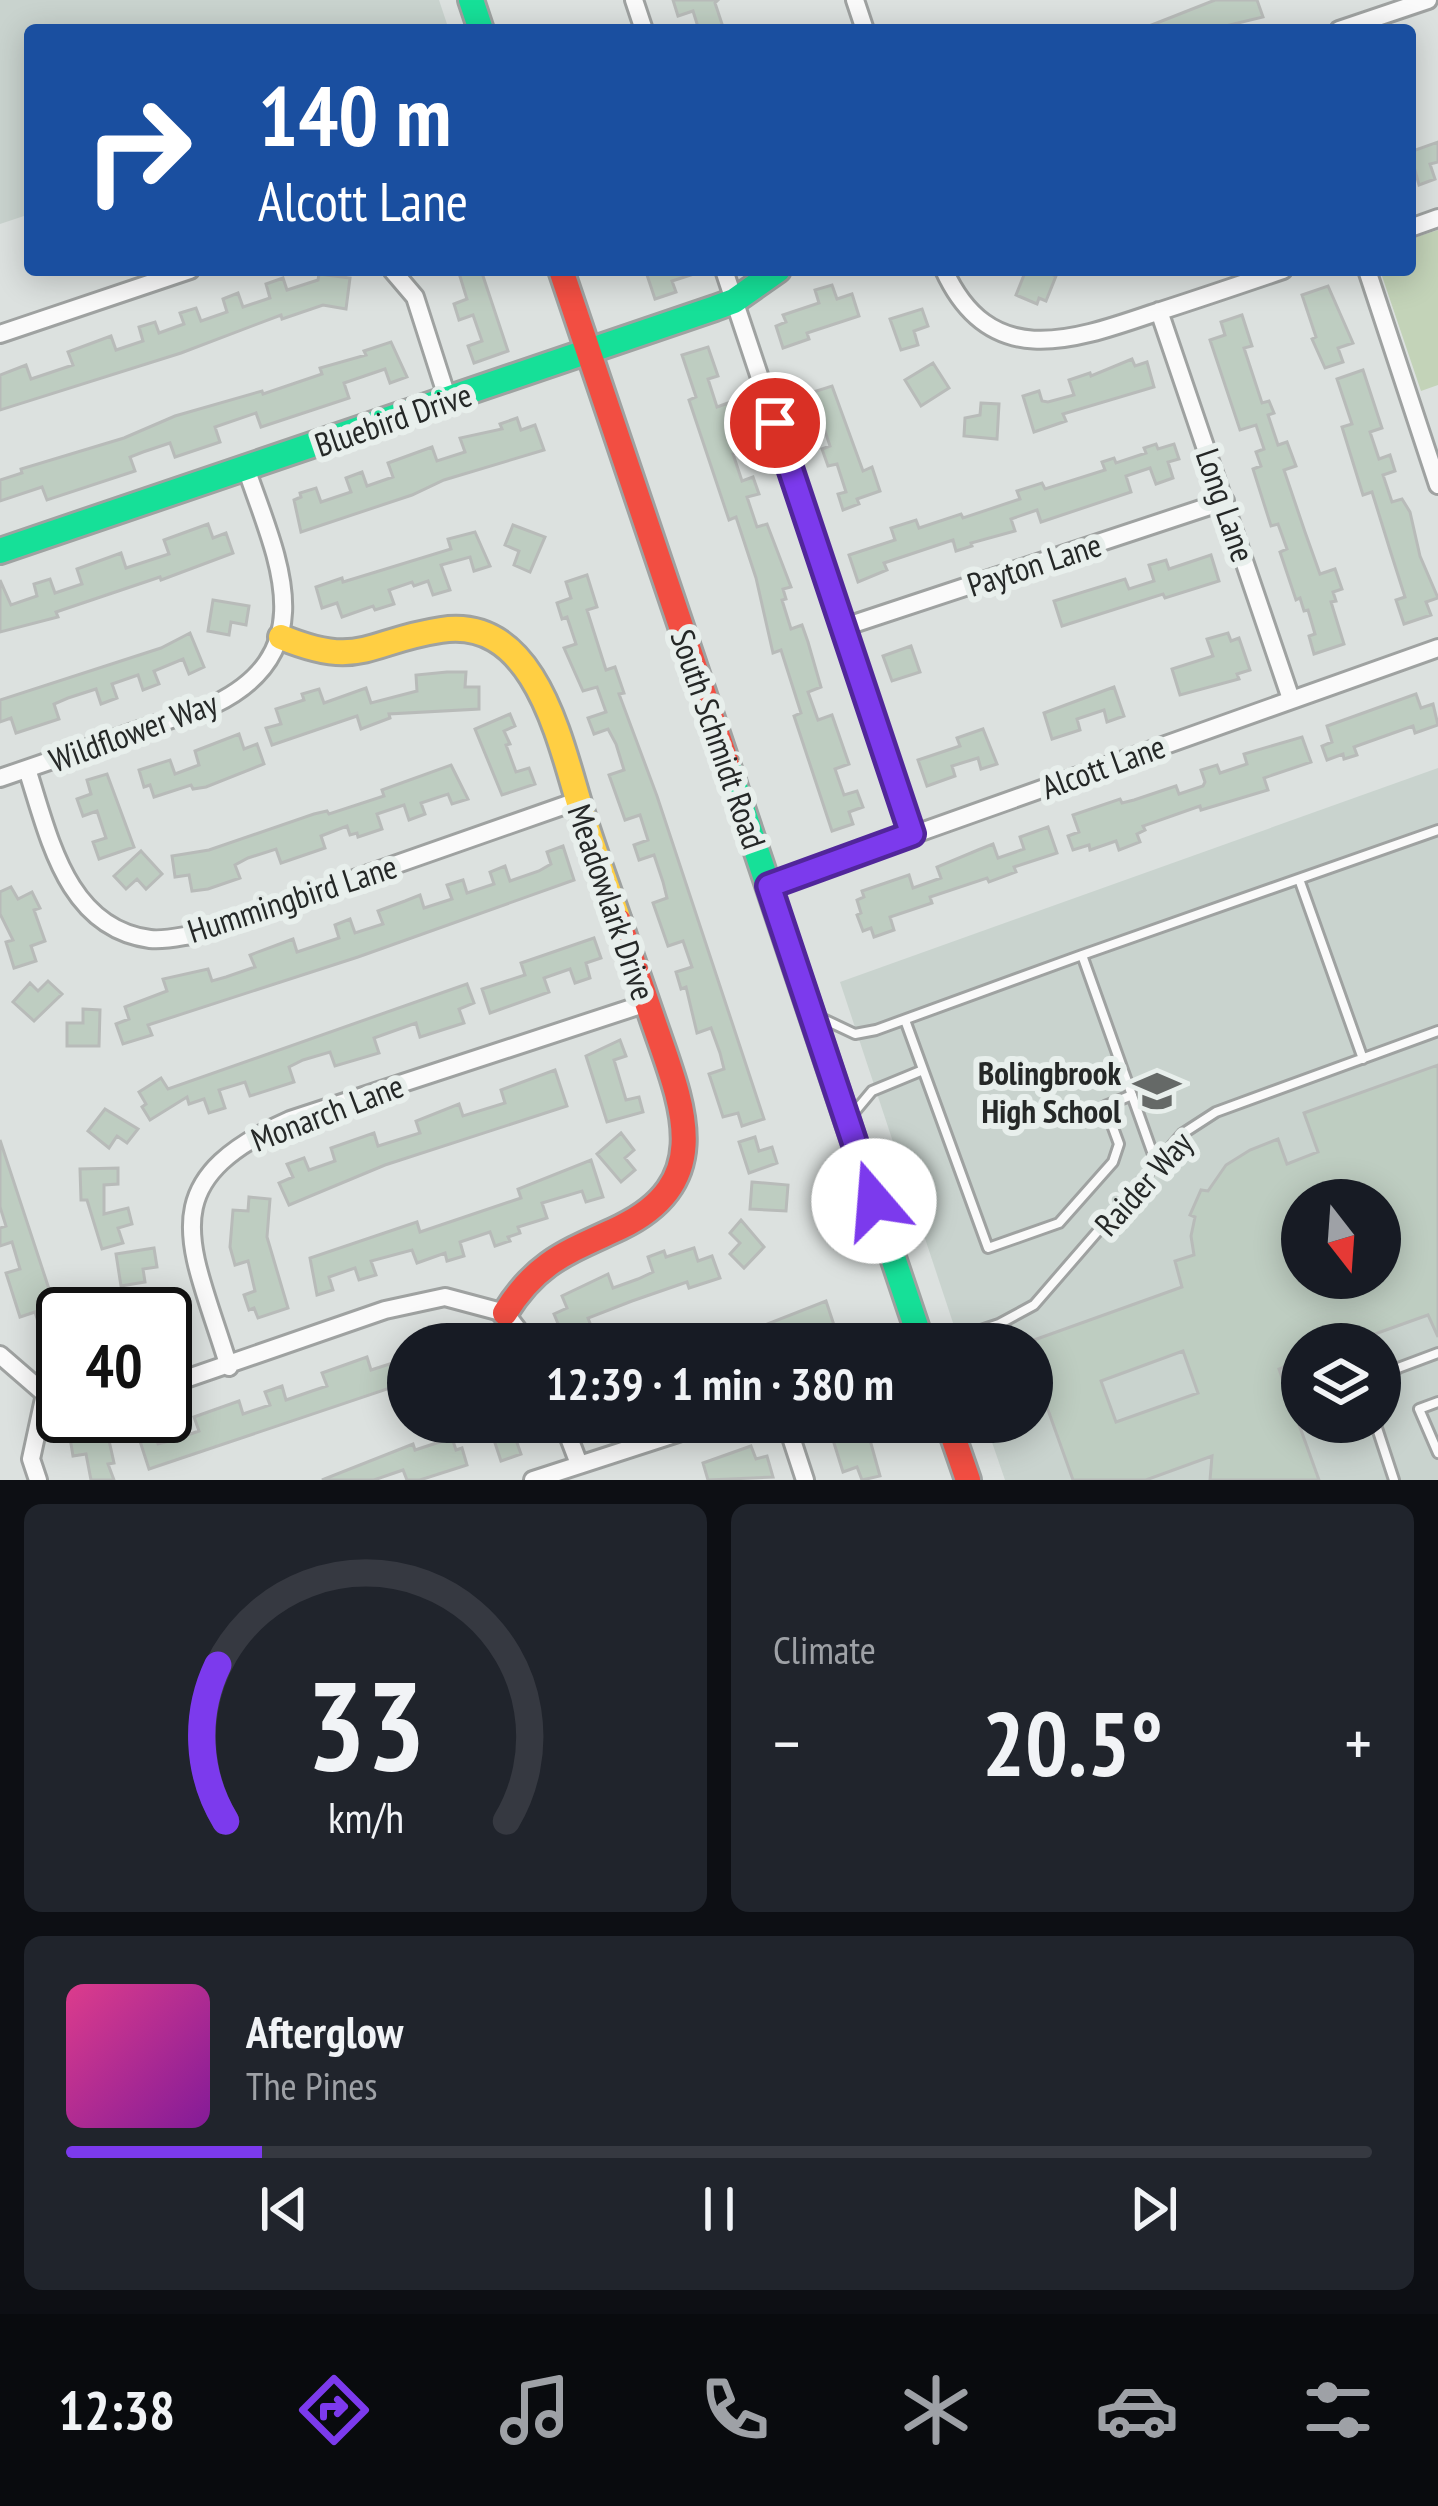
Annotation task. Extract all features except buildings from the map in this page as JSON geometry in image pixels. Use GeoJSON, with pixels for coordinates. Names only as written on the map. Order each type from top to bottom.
{"type":"FeatureCollection","features":[{"type":"Feature","properties":{"kind":"street"},"geometry":{"type":"LineString","coordinates":[[1357,24],[1428,0]]}},
{"type":"Feature","properties":{"kind":"street"},"geometry":{"type":"LineString","coordinates":[[0,334],[172,276]]}},
{"type":"Feature","properties":{"kind":"street"},"geometry":{"type":"LineString","coordinates":[[397,276],[415,297],[448,400]]}},
{"type":"Feature","properties":{"kind":"street","name":"South Schmidt Road"},"geometry":{"type":"LineString","coordinates":[[563,276],[915,1323]]}},
{"type":"Feature","properties":{"kind":"street"},"geometry":{"type":"LineString","coordinates":[[726,276],[912,834]]}},
{"type":"Feature","properties":{"kind":"street","name":"Bluebird Drive"},"geometry":{"type":"LineString","coordinates":[[0,551],[734,301],[769,276]]}},
{"type":"Feature","properties":{"kind":"street"},"geometry":{"type":"LineString","coordinates":[[948,276],[976,316],[999,332],[1025,340],[1067,340],[1265,276]]}},
{"type":"Feature","properties":{"kind":"street"},"geometry":{"type":"LineString","coordinates":[[1369,276],[1438,484]]}},
{"type":"Feature","properties":{"kind":"street","name":"Long Lane"},"geometry":{"type":"LineString","coordinates":[[1160,311],[1291,699]]}},
{"type":"Feature","properties":{"kind":"street"},"geometry":{"type":"LineString","coordinates":[[246,469],[282,573],[281,637]]}},
{"type":"Feature","properties":{"kind":"street","name":"Payton Lane"},"geometry":{"type":"LineString","coordinates":[[844,627],[1225,501]]}},
{"type":"Feature","properties":{"kind":"street","name":"Meadowlark Drive"},"geometry":{"type":"LineString","coordinates":[[281,637],[349,655],[402,637],[457,627],[499,640],[530,674],[647,1003],[680,1104],[682,1165],[669,1193],[646,1211],[618,1230],[562,1250],[536,1267],[514,1292],[505,1313]]}},
{"type":"Feature","properties":{"kind":"street","name":"Wildflower Way"},"geometry":{"type":"LineString","coordinates":[[0,778],[228,698],[256,676],[281,637]]}},
{"type":"Feature","properties":{"kind":"street","name":"Alcott Lane"},"geometry":{"type":"LineString","coordinates":[[769,886],[1438,648]]}},
{"type":"Feature","properties":{"kind":"street","name":"Hummingbird Lane"},"geometry":{"type":"LineString","coordinates":[[27,769],[57,862],[83,904],[116,930],[154,940],[196,934],[577,801]]}},
{"type":"Feature","properties":{"kind":"street","name":"Monarch Lane"},"geometry":{"type":"LineString","coordinates":[[229,1367],[190,1242],[194,1202],[207,1173],[244,1140],[290,1120],[647,1003]]}},
{"type":"Feature","properties":{"kind":"street"},"geometry":{"type":"LineString","coordinates":[[192,1378],[385,1310],[445,1297],[505,1313],[513,1323]]}},
{"type":"Feature","properties":{"kind":"street"},"geometry":{"type":"LineString","coordinates":[[0,1355],[36,1382]]}},
{"type":"Feature","properties":{"kind":"street"},"geometry":{"type":"LineString","coordinates":[[37,1443],[31,1460],[38,1480]]}},
{"type":"Feature","properties":{"kind":"street"},"geometry":{"type":"LineString","coordinates":[[571,1443],[579,1464]]}},
{"type":"Feature","properties":{"kind":"street"},"geometry":{"type":"LineString","coordinates":[[533,1480],[646,1443]]}},
{"type":"Feature","properties":{"kind":"street"},"geometry":{"type":"LineString","coordinates":[[793,1443],[805,1480]]}},
{"type":"Feature","properties":{"kind":"street"},"geometry":{"type":"LineString","coordinates":[[956,1443],[968,1480]]}},
{"type":"Feature","properties":{"kind":"lane"},"geometry":{"type":"LineString","coordinates":[[811,1011],[829,1025],[855,1034],[905,1020],[1438,830]]}},
{"type":"Feature","properties":{"kind":"lane"},"geometry":{"type":"LineString","coordinates":[[1299,879],[1363,1059]]}},
{"type":"Feature","properties":{"kind":"lane"},"geometry":{"type":"LineString","coordinates":[[1082,955],[1155,1160]]}},
{"type":"Feature","properties":{"kind":"lane"},"geometry":{"type":"LineString","coordinates":[[905,1020],[988,1248],[1059,1223],[1113,1162],[1119,1144],[1105,1106],[1132,1095]]}},
{"type":"Feature","properties":{"kind":"lane","name":"Raider Way"},"geometry":{"type":"LineString","coordinates":[[1001,1323],[1034,1305],[1062,1276],[1155,1160],[1182,1134],[1216,1112],[1438,1031]]}},
{"type":"Feature","properties":{"kind":"lane"},"geometry":{"type":"LineString","coordinates":[[848,1121],[872,1091],[923,1070]]}},
{"type":"Feature","properties":{"kind":"lane"},"geometry":{"type":"LineString","coordinates":[[1401,1367],[1438,1353]]}},
{"type":"Feature","properties":{"kind":"lane"},"geometry":{"type":"LineString","coordinates":[[1438,1402],[1419,1409],[1438,1453]]}},
{"type":"Feature","properties":{"kind":"lane"},"geometry":{"type":"LineString","coordinates":[[1382,1443],[1394,1480]]}},
{"type":"Feature","properties":{"kind":"shaded area"},"geometry":{"type":"Polygon","coordinates":[[[0,0],[439,0],[447,24],[24,24],[24,216],[0,224],[0,0]]]}},
{"type":"Feature","properties":{"kind":"shaded area","name":"Bolingbrook High School"},"geometry":{"type":"Polygon","coordinates":[[[1438,768],[1438,1480],[1005,1480],[992,1443],[1053,1443],[1053,1323],[953,1323],[840,982],[1438,768]]]}},
{"type":"Feature","properties":{"kind":"green space"},"geometry":{"type":"Polygon","coordinates":[[[1438,230],[1438,385],[1421,391],[1382,276],[1416,276],[1416,237],[1438,230]]]}},
{"type":"Feature","properties":{"kind":"traffic: fast"},"geometry":{"type":"LineString","coordinates":[[471,0],[479,24]]}},
{"type":"Feature","properties":{"kind":"traffic: fast"},"geometry":{"type":"LineString","coordinates":[[0,551],[715,308],[769,276]]}},
{"type":"Feature","properties":{"kind":"traffic: fast"},"geometry":{"type":"LineString","coordinates":[[727,763],[915,1323]]}},
{"type":"Feature","properties":{"kind":"traffic: slow"},"geometry":{"type":"LineString","coordinates":[[281,637],[308,647],[347,652],[441,630],[474,631],[501,643],[523,664],[554,723],[619,921]]}},
{"type":"Feature","properties":{"kind":"traffic: jam"},"geometry":{"type":"LineString","coordinates":[[563,276],[727,763]]}},
{"type":"Feature","properties":{"kind":"traffic: jam"},"geometry":{"type":"LineString","coordinates":[[505,1313],[529,1281],[555,1260],[651,1208],[670,1187],[681,1164],[684,1138],[674,1084],[619,921]]}},
{"type":"Feature","properties":{"kind":"traffic: jam"},"geometry":{"type":"LineString","coordinates":[[955,1443],[968,1480]]}},
{"type":"Feature","properties":{"kind":"place","name":"Bolingbrook High School"},"geometry":{"type":"Point","coordinates":[1157,1091]}},
{"type":"Feature","properties":{"kind":"route"},"geometry":{"type":"LineString","coordinates":[[775,423],[912,834],[769,886],[874,1201]]}}]}
